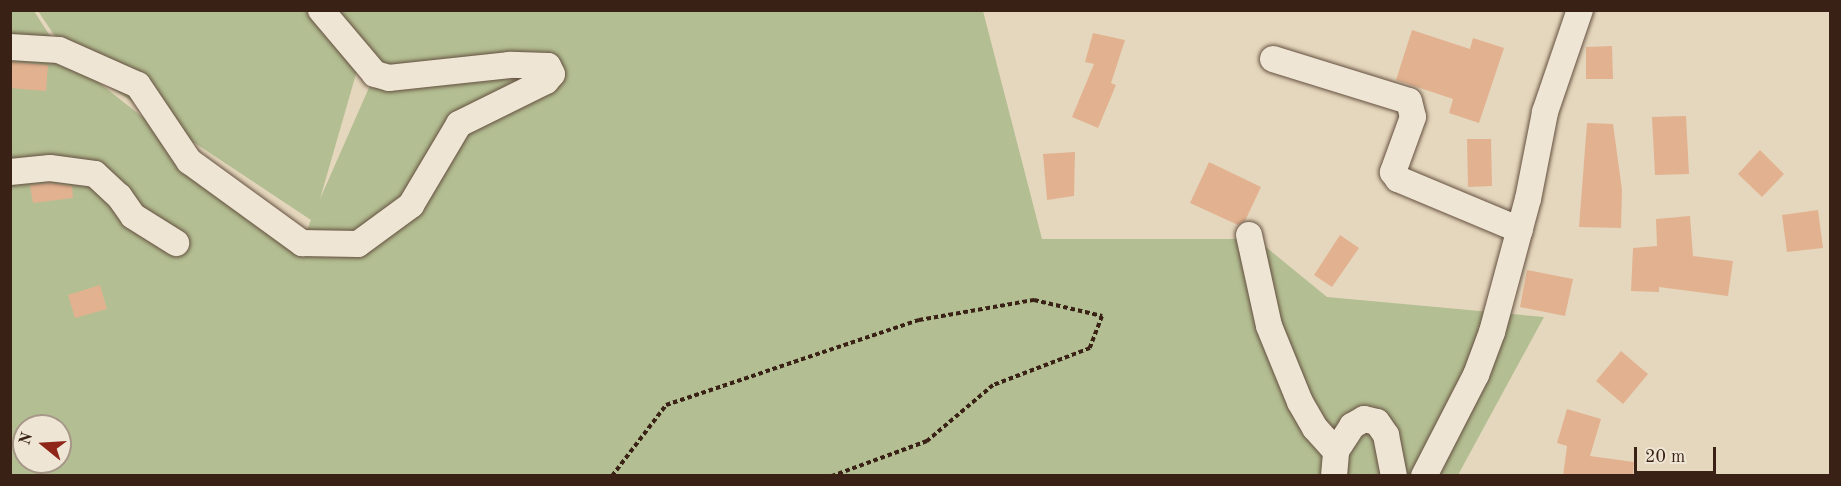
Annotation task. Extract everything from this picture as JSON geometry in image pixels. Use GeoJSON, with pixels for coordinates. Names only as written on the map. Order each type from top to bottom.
{"type":"FeatureCollection","features":[{"type":"Feature","properties":{"kind":"street"},"geometry":{"type":"LineString","coordinates":[[10,47],[59,50],[138,85],[189,161],[302,243],[358,244],[411,206],[459,124],[546,81],[552,74],[548,66],[510,64],[389,78],[375,74],[321,10]]}},
{"type":"Feature","properties":{"kind":"street"},"geometry":{"type":"LineString","coordinates":[[1424,476],[1476,375],[1492,332],[1520,230],[1545,112],[1580,10]]}},
{"type":"Feature","properties":{"kind":"street"},"geometry":{"type":"LineString","coordinates":[[1273,59],[1409,101],[1413,117],[1393,172],[1398,179],[1520,230]]}},
{"type":"Feature","properties":{"kind":"street"},"geometry":{"type":"LineString","coordinates":[[10,172],[50,168],[95,174],[119,195],[133,216],[176,243]]}},
{"type":"Feature","properties":{"kind":"street"},"geometry":{"type":"LineString","coordinates":[[1249,235],[1269,326],[1300,402],[1335,463]]}},
{"type":"Feature","properties":{"kind":"street"},"geometry":{"type":"LineString","coordinates":[[1335,463],[1352,426],[1364,419],[1377,422],[1386,435],[1394,476]]}},
{"type":"Feature","properties":{"kind":"path"},"geometry":{"type":"LineString","coordinates":[[612,476],[666,405],[919,320],[1034,300],[1102,316],[1090,348],[993,385],[927,441],[832,476]]}},
{"type":"Feature","properties":{"kind":"green space"},"geometry":{"type":"Polygon","coordinates":[[[10,11],[34,11],[59,50],[69,57],[38,11],[307,11],[358,67],[320,199],[375,74],[314,11],[983,11],[1042,239],[1256,239],[1327,297],[1544,317],[1458,475],[11,475],[10,11]],[[89,73],[88,74],[302,243],[311,220],[89,73]]]}},
{"type":"Feature","properties":{"kind":"building"},"geometry":{"type":"Polygon","coordinates":[[[1412,30],[1470,49],[1473,38],[1504,48],[1479,123],[1449,113],[1453,99],[1396,80],[1412,30]]]}},
{"type":"Feature","properties":{"kind":"building"},"geometry":{"type":"Polygon","coordinates":[[[1093,33],[1125,40],[1111,83],[1116,85],[1098,128],[1072,117],[1094,64],[1085,62],[1093,33]]]}},
{"type":"Feature","properties":{"kind":"building"},"geometry":{"type":"Polygon","coordinates":[[[1612,46],[1613,79],[1586,79],[1586,47],[1612,46]]]}},
{"type":"Feature","properties":{"kind":"building"},"geometry":{"type":"Polygon","coordinates":[[[10,62],[48,65],[46,91],[10,88],[10,62]]]}},
{"type":"Feature","properties":{"kind":"building"},"geometry":{"type":"Polygon","coordinates":[[[1686,116],[1689,174],[1655,175],[1652,117],[1686,116]]]}},
{"type":"Feature","properties":{"kind":"building"},"geometry":{"type":"Polygon","coordinates":[[[1587,123],[1613,124],[1622,190],[1621,228],[1579,227],[1587,123]]]}},
{"type":"Feature","properties":{"kind":"building"},"geometry":{"type":"Polygon","coordinates":[[[1467,139],[1491,139],[1492,186],[1468,187],[1467,139]]]}},
{"type":"Feature","properties":{"kind":"building"},"geometry":{"type":"Polygon","coordinates":[[[1760,150],[1784,174],[1762,197],[1738,174],[1760,150]]]}},
{"type":"Feature","properties":{"kind":"building"},"geometry":{"type":"Polygon","coordinates":[[[1075,152],[1074,196],[1047,200],[1043,154],[1075,152]]]}},
{"type":"Feature","properties":{"kind":"building"},"geometry":{"type":"Polygon","coordinates":[[[1209,162],[1261,187],[1245,221],[1238,225],[1190,203],[1209,162]]]}},
{"type":"Feature","properties":{"kind":"building"},"geometry":{"type":"Polygon","coordinates":[[[50,183],[72,186],[73,198],[33,203],[30,185],[50,183]]]}},
{"type":"Feature","properties":{"kind":"building"},"geometry":{"type":"Polygon","coordinates":[[[1818,210],[1823,248],[1787,252],[1782,215],[1818,210]]]}},
{"type":"Feature","properties":{"kind":"building"},"geometry":{"type":"Polygon","coordinates":[[[1690,216],[1693,256],[1733,261],[1728,296],[1659,287],[1659,292],[1631,291],[1633,248],[1657,246],[1656,219],[1690,216]]]}},
{"type":"Feature","properties":{"kind":"building"},"geometry":{"type":"Polygon","coordinates":[[[1340,235],[1359,248],[1332,287],[1314,275],[1340,235]]]}},
{"type":"Feature","properties":{"kind":"building"},"geometry":{"type":"Polygon","coordinates":[[[1527,270],[1573,279],[1565,316],[1520,307],[1527,270]]]}},
{"type":"Feature","properties":{"kind":"building"},"geometry":{"type":"Polygon","coordinates":[[[100,285],[107,309],[75,318],[68,295],[100,285]]]}},
{"type":"Feature","properties":{"kind":"building"},"geometry":{"type":"Polygon","coordinates":[[[1621,351],[1648,374],[1623,404],[1596,381],[1621,351]]]}},
{"type":"Feature","properties":{"kind":"building"},"geometry":{"type":"Polygon","coordinates":[[[1567,409],[1601,419],[1590,456],[1634,462],[1633,476],[1563,476],[1567,446],[1557,443],[1567,409]]]}}]}
